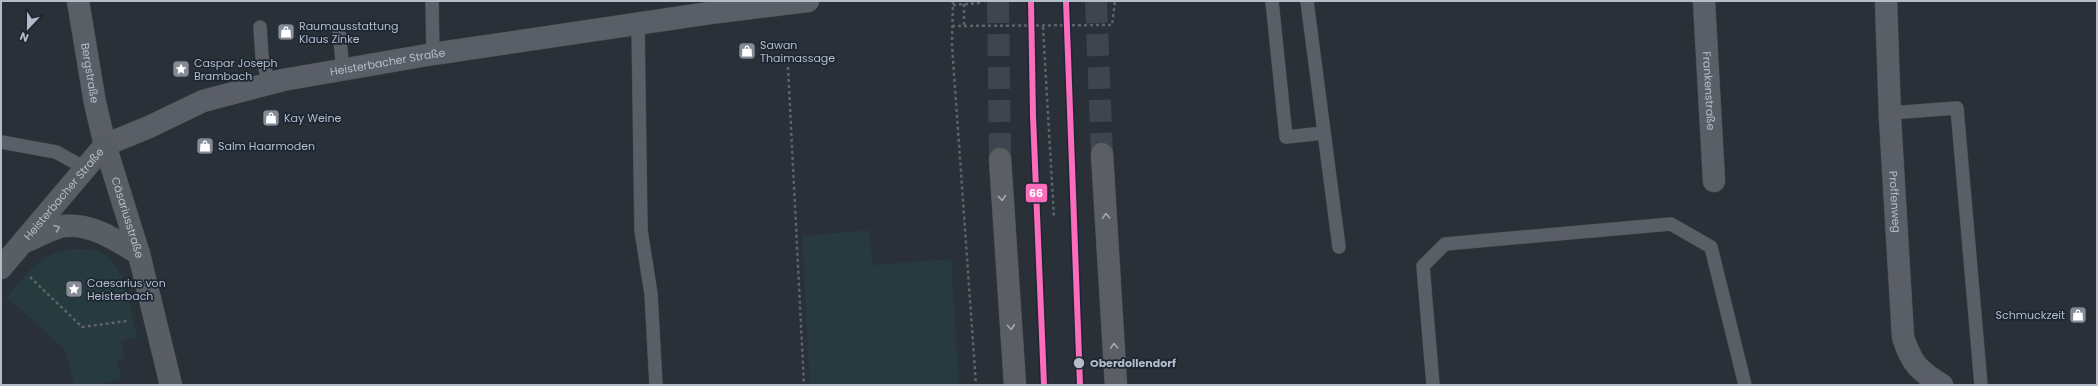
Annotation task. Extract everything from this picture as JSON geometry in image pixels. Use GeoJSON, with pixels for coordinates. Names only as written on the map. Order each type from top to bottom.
{"type":"FeatureCollection","features":[{"type":"Feature","properties":{"kind":"highway"},"geometry":{"type":"LineString","coordinates":[[1102,154],[1116,385]]}},
{"type":"Feature","properties":{"kind":"highway"},"geometry":{"type":"LineString","coordinates":[[1000,159],[1015,385]]}},
{"type":"Feature","properties":{"kind":"main road","name":"Heisterbacher Straße"},"geometry":{"type":"LineString","coordinates":[[10,256],[105,145]]}},
{"type":"Feature","properties":{"kind":"main road","name":"Cäsariusstraße"},"geometry":{"type":"LineString","coordinates":[[105,145],[138,254],[171,385]]}},
{"type":"Feature","properties":{"kind":"main road","name":"Heisterbacher Straße"},"geometry":{"type":"LineString","coordinates":[[10,256],[64,226],[94,229],[114,238],[138,254]]}},
{"type":"Feature","properties":{"kind":"street","name":"Bergstraße"},"geometry":{"type":"LineString","coordinates":[[78,1],[95,103],[105,145]]}},
{"type":"Feature","properties":{"kind":"street","name":"Heisterbacher Straße"},"geometry":{"type":"LineString","coordinates":[[105,145],[149,127],[202,101],[269,84],[433,54],[710,13],[808,1]]}},
{"type":"Feature","properties":{"kind":"street","name":"Frankenstraße"},"geometry":{"type":"LineString","coordinates":[[1704,1],[1714,181]]}},
{"type":"Feature","properties":{"kind":"street","name":"Proffenweg"},"geometry":{"type":"LineString","coordinates":[[1886,1],[1890,113],[1903,338],[1909,357],[1932,382]]}},
{"type":"Feature","properties":{"kind":"lane"},"geometry":{"type":"LineString","coordinates":[[432,1],[433,54]]}},
{"type":"Feature","properties":{"kind":"lane"},"geometry":{"type":"LineString","coordinates":[[1272,1],[1286,137],[1324,133]]}},
{"type":"Feature","properties":{"kind":"lane"},"geometry":{"type":"LineString","coordinates":[[1307,1],[1339,247]]}},
{"type":"Feature","properties":{"kind":"lane"},"geometry":{"type":"LineString","coordinates":[[638,24],[641,230],[651,294],[656,385]]}},
{"type":"Feature","properties":{"kind":"lane"},"geometry":{"type":"LineString","coordinates":[[260,26],[262,57],[269,84]]}},
{"type":"Feature","properties":{"kind":"lane"},"geometry":{"type":"LineString","coordinates":[[339,31],[343,70]]}},
{"type":"Feature","properties":{"kind":"lane"},"geometry":{"type":"LineString","coordinates":[[1890,113],[1956,108],[1981,385]]}},
{"type":"Feature","properties":{"kind":"lane"},"geometry":{"type":"LineString","coordinates":[[1,142],[56,152],[85,168]]}},
{"type":"Feature","properties":{"kind":"lane"},"geometry":{"type":"LineString","coordinates":[[1433,385],[1423,266],[1445,244],[1671,224],[1711,246],[1744,385]]}},
{"type":"Feature","properties":{"kind":"path"},"geometry":{"type":"LineString","coordinates":[[953,1],[952,45],[976,385]]}},
{"type":"Feature","properties":{"kind":"path"},"geometry":{"type":"LineString","coordinates":[[952,26],[1043,27],[1112,25],[1115,1]]}},
{"type":"Feature","properties":{"kind":"path"},"geometry":{"type":"LineString","coordinates":[[953,5],[981,3]]}},
{"type":"Feature","properties":{"kind":"path"},"geometry":{"type":"LineString","coordinates":[[964,4],[964,26]]}},
{"type":"Feature","properties":{"kind":"path"},"geometry":{"type":"LineString","coordinates":[[1043,27],[1054,218]]}},
{"type":"Feature","properties":{"kind":"path"},"geometry":{"type":"LineString","coordinates":[[788,68],[804,385]]}},
{"type":"Feature","properties":{"kind":"path"},"geometry":{"type":"LineString","coordinates":[[10,256],[82,327],[155,318]]}},
{"type":"Feature","properties":{"kind":"green space"},"geometry":{"type":"Polygon","coordinates":[[[869,230],[873,265],[951,259],[959,385],[810,385],[802,236],[869,230]]]}},
{"type":"Feature","properties":{"kind":"green space"},"geometry":{"type":"Polygon","coordinates":[[[78,249],[93,250],[104,255],[113,263],[120,273],[125,286],[137,337],[121,341],[125,358],[117,361],[122,379],[94,385],[74,385],[65,350],[7,297],[30,270],[45,258],[65,251],[78,249]]]}},
{"type":"Feature","properties":{"kind":"tunnel"},"geometry":{"type":"LineString","coordinates":[[998,1],[1000,159]]}},
{"type":"Feature","properties":{"kind":"tunnel"},"geometry":{"type":"LineString","coordinates":[[1096,1],[1102,154]]}},
{"type":"Feature","properties":{"kind":"transit line","name":"66"},"geometry":{"type":"LineString","coordinates":[[1031,1],[1033,116],[1044,385]]}},
{"type":"Feature","properties":{"kind":"transit line","name":"66"},"geometry":{"type":"LineString","coordinates":[[1066,1],[1080,385]]}},
{"type":"Feature","properties":{"kind":"place","name":"Raumausstattung Klaus Zinke"},"geometry":{"type":"Point","coordinates":[286,32]}},
{"type":"Feature","properties":{"kind":"place","name":"Sawan Thaimassage"},"geometry":{"type":"Point","coordinates":[747,51]}},
{"type":"Feature","properties":{"kind":"place","name":"Caspar Joseph Brambach"},"geometry":{"type":"Point","coordinates":[181,69]}},
{"type":"Feature","properties":{"kind":"place","name":"Kay Weine"},"geometry":{"type":"Point","coordinates":[271,118]}},
{"type":"Feature","properties":{"kind":"place","name":"Salm Haarmoden"},"geometry":{"type":"Point","coordinates":[205,146]}},
{"type":"Feature","properties":{"kind":"place","name":"Caesarius von Heisterbach"},"geometry":{"type":"Point","coordinates":[74,289]}},
{"type":"Feature","properties":{"kind":"place","name":"Schmuckzeit"},"geometry":{"type":"Point","coordinates":[2078,315]}},
{"type":"Feature","properties":{"kind":"place","name":"Oberdollendorf"},"geometry":{"type":"Point","coordinates":[1079,363]}}]}
